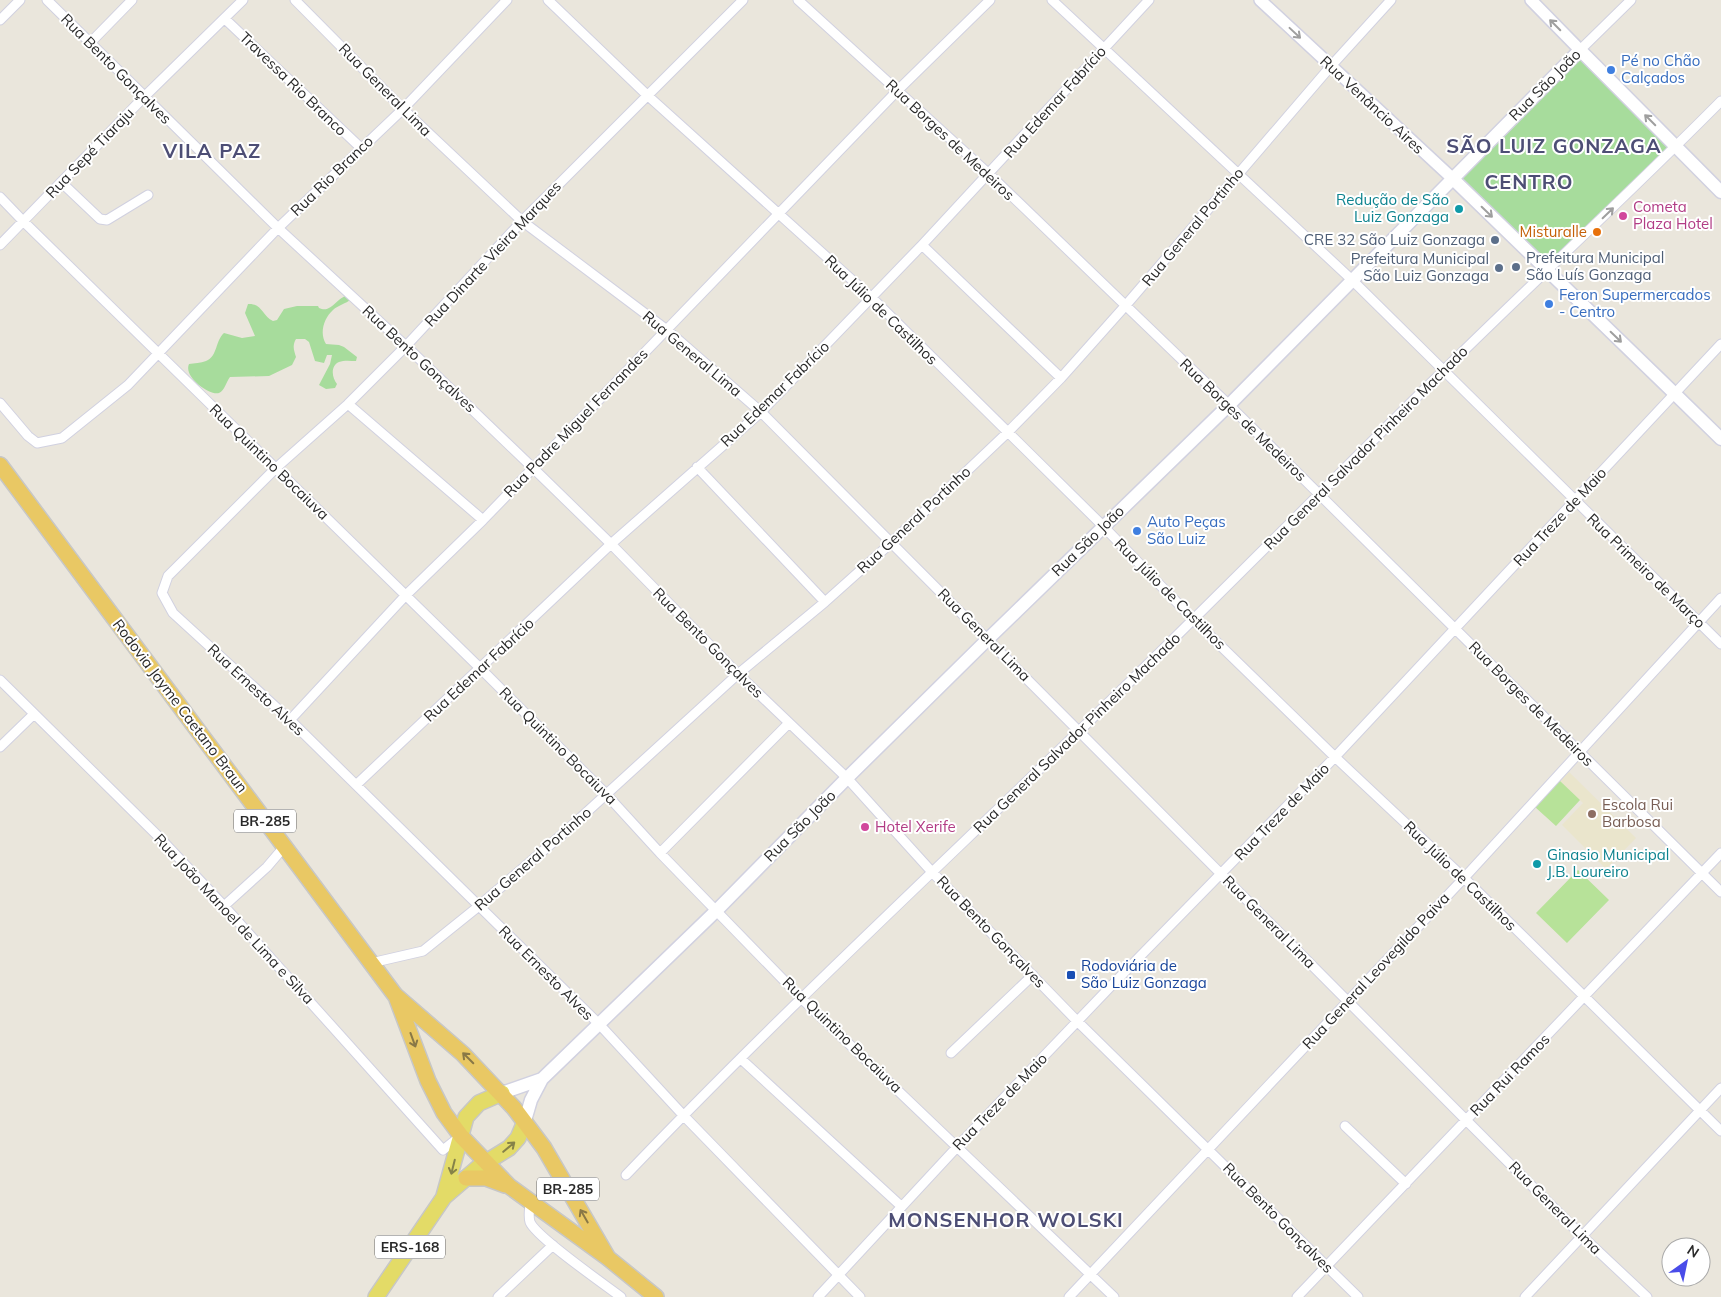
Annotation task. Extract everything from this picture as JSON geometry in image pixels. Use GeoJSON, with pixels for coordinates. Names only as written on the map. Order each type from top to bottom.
{"type":"FeatureCollection","features":[{"type":"Feature","properties":{"kind":"highway","name":"Rodovia Jayme Caetano Braun"},"geometry":{"type":"LineString","coordinates":[[0,465],[395,995],[464,1054],[502,1093],[524,1124]]}},
{"type":"Feature","properties":{"kind":"highway","name":"Rodovia Jayme Caetano Braun"},"geometry":{"type":"LineString","coordinates":[[395,995],[428,1081],[444,1113],[461,1136]]}},
{"type":"Feature","properties":{"kind":"highway","name":"BR-285"},"geometry":{"type":"LineString","coordinates":[[524,1124],[544,1148],[608,1258]]}},
{"type":"Feature","properties":{"kind":"highway","name":"BR-285"},"geometry":{"type":"LineString","coordinates":[[461,1136],[509,1186],[608,1258],[656,1297]]}},
{"type":"Feature","properties":{"kind":"highway"},"geometry":{"type":"LineString","coordinates":[[466,1178],[486,1178],[509,1186]]}},
{"type":"Feature","properties":{"kind":"main road"},"geometry":{"type":"LineString","coordinates":[[1580,50],[1721,192]]}},
{"type":"Feature","properties":{"kind":"main road","name":"Rua São João"},"geometry":{"type":"LineString","coordinates":[[524,1124],[531,1100],[542,1079],[717,910],[847,778],[1228,405],[1580,50]]}},
{"type":"Feature","properties":{"kind":"main road","name":"Rua Venâncio Aires"},"geometry":{"type":"LineString","coordinates":[[1452,178],[1721,439]]}},
{"type":"Feature","properties":{"kind":"main road","name":"Rua São João"},"geometry":{"type":"LineString","coordinates":[[502,1093],[542,1079]]}},
{"type":"Feature","properties":{"kind":"main road"},"geometry":{"type":"LineString","coordinates":[[461,1136],[466,1117],[474,1106],[502,1093]]}},
{"type":"Feature","properties":{"kind":"main road"},"geometry":{"type":"LineString","coordinates":[[486,1162],[510,1148],[518,1138],[524,1124]]}},
{"type":"Feature","properties":{"kind":"main road","name":"ERS-168"},"geometry":{"type":"LineString","coordinates":[[444,1197],[453,1171],[461,1136]]}},
{"type":"Feature","properties":{"kind":"main road","name":"ERS-168"},"geometry":{"type":"LineString","coordinates":[[376,1297],[444,1197],[486,1162]]}},
{"type":"Feature","properties":{"kind":"street"},"geometry":{"type":"LineString","coordinates":[[0,20],[20,0]]}},
{"type":"Feature","properties":{"kind":"street","name":"Rua Bento Gonçalves"},"geometry":{"type":"LineString","coordinates":[[47,0],[278,228],[406,346],[611,544],[738,674],[847,778],[932,872],[1077,1022],[1358,1297]]}},
{"type":"Feature","properties":{"kind":"street"},"geometry":{"type":"LineString","coordinates":[[90,43],[132,0]]}},
{"type":"Feature","properties":{"kind":"street","name":"Rua Sepé Tiaraju"},"geometry":{"type":"LineString","coordinates":[[0,245],[144,97],[244,0]]}},
{"type":"Feature","properties":{"kind":"street","name":"Rua General Lima"},"geometry":{"type":"LineString","coordinates":[[295,0],[403,109],[522,221],[666,330],[761,412],[1582,1236],[1647,1297]]}},
{"type":"Feature","properties":{"kind":"street","name":"Rua Rio Branco"},"geometry":{"type":"LineString","coordinates":[[0,403],[28,436],[37,443],[62,438],[128,385],[278,228],[403,109],[507,0]]}},
{"type":"Feature","properties":{"kind":"street","name":"Rua Júlio de Castilhos"},"geometry":{"type":"LineString","coordinates":[[548,0],[647,95],[871,297],[1103,526],[1194,620],[1335,757],[1464,878],[1721,1131]]}},
{"type":"Feature","properties":{"kind":"street","name":"Rua Dinarte Vieira Marques"},"geometry":{"type":"LineString","coordinates":[[162,593],[168,576],[276,468],[348,404],[406,346],[522,221],[742,0]]}},
{"type":"Feature","properties":{"kind":"street","name":"Rua Borges de Medeiros"},"geometry":{"type":"LineString","coordinates":[[798,0],[989,174],[1126,305],[1456,628],[1578,752],[1721,892]]}},
{"type":"Feature","properties":{"kind":"street","name":"Rua Padre Miguel Fernandes"},"geometry":{"type":"LineString","coordinates":[[290,720],[406,595],[483,520],[779,215],[896,91],[990,0]]}},
{"type":"Feature","properties":{"kind":"street","name":"Rua Primeiro de Março"},"geometry":{"type":"LineString","coordinates":[[1052,0],[1351,279],[1721,644]]}},
{"type":"Feature","properties":{"kind":"street","name":"Rua Edemar Fabrício"},"geometry":{"type":"LineString","coordinates":[[356,785],[481,669],[611,544],[761,412],[989,174],[1148,0]]}},
{"type":"Feature","properties":{"kind":"street","name":"Rua Venâncio Aires"},"geometry":{"type":"LineString","coordinates":[[1260,0],[1452,178]]}},
{"type":"Feature","properties":{"kind":"street","name":"Rua General Portinho"},"geometry":{"type":"LineString","coordinates":[[371,963],[423,950],[478,906],[566,831],[738,674],[825,602],[891,543],[1007,433],[1061,378],[1331,66],[1391,0]]}},
{"type":"Feature","properties":{"kind":"street"},"geometry":{"type":"LineString","coordinates":[[1531,0],[1580,50]]}},
{"type":"Feature","properties":{"kind":"street","name":"Rua São João"},"geometry":{"type":"LineString","coordinates":[[1580,50],[1631,0]]}},
{"type":"Feature","properties":{"kind":"street","name":"Travessa Rio Branco"},"geometry":{"type":"LineString","coordinates":[[225,19],[361,148]]}},
{"type":"Feature","properties":{"kind":"street","name":"Rua General Salvador Pinheiro Machado"},"geometry":{"type":"LineString","coordinates":[[626,1175],[683,1115],[1194,620],[1443,371],[1676,147],[1721,101]]}},
{"type":"Feature","properties":{"kind":"street"},"geometry":{"type":"LineString","coordinates":[[61,182],[100,219],[107,220],[148,195]]}},
{"type":"Feature","properties":{"kind":"street","name":"Rua Quintino Bocaiuva"},"geometry":{"type":"LineString","coordinates":[[0,196],[23,222],[406,595],[606,794],[660,853],[802,999],[1114,1297]]}},
{"type":"Feature","properties":{"kind":"street"},"geometry":{"type":"LineString","coordinates":[[922,245],[1061,378]]}},
{"type":"Feature","properties":{"kind":"street","name":"Rua Treze de Maio"},"geometry":{"type":"LineString","coordinates":[[818,1297],[958,1146],[1335,757],[1576,502],[1721,344]]}},
{"type":"Feature","properties":{"kind":"street"},"geometry":{"type":"LineString","coordinates":[[348,404],[483,520]]}},
{"type":"Feature","properties":{"kind":"street"},"geometry":{"type":"LineString","coordinates":[[697,467],[825,602]]}},
{"type":"Feature","properties":{"kind":"street","name":"Rua Ernesto Alves"},"geometry":{"type":"LineString","coordinates":[[162,593],[173,613],[290,720],[599,1024],[683,1115],[860,1297]]}},
{"type":"Feature","properties":{"kind":"street","name":"Rua General Leovegildo Paiva"},"geometry":{"type":"LineString","coordinates":[[1069,1297],[1464,878],[1721,598]]}},
{"type":"Feature","properties":{"kind":"street","name":"Rua João Manoel de Lima e Silva"},"geometry":{"type":"LineString","coordinates":[[0,680],[160,838],[224,906],[443,1150],[461,1136]]}},
{"type":"Feature","properties":{"kind":"street"},"geometry":{"type":"LineString","coordinates":[[0,747],[34,714]]}},
{"type":"Feature","properties":{"kind":"street"},"geometry":{"type":"LineString","coordinates":[[660,853],[789,723]]}},
{"type":"Feature","properties":{"kind":"street"},"geometry":{"type":"LineString","coordinates":[[224,906],[267,867],[284,847]]}},
{"type":"Feature","properties":{"kind":"street","name":"Rua Rui Ramos"},"geometry":{"type":"LineString","coordinates":[[1297,1297],[1721,853]]}},
{"type":"Feature","properties":{"kind":"street"},"geometry":{"type":"LineString","coordinates":[[951,1053],[1033,976]]}},
{"type":"Feature","properties":{"kind":"street"},"geometry":{"type":"LineString","coordinates":[[741,1059],[901,1206]]}},
{"type":"Feature","properties":{"kind":"street"},"geometry":{"type":"LineString","coordinates":[[1525,1297],[1721,1088]]}},
{"type":"Feature","properties":{"kind":"street"},"geometry":{"type":"LineString","coordinates":[[1345,1126],[1406,1184]]}},
{"type":"Feature","properties":{"kind":"street"},"geometry":{"type":"LineString","coordinates":[[530,1202],[529,1220],[533,1228],[553,1246],[621,1297]]}},
{"type":"Feature","properties":{"kind":"street"},"geometry":{"type":"LineString","coordinates":[[498,1297],[553,1246]]}},
{"type":"Feature","properties":{"kind":"shaded area","name":"Escola Rui Barbosa"},"geometry":{"type":"Polygon","coordinates":[[[1569,772],[1636,838],[1606,869],[1562,825],[1583,803],[1560,781],[1569,772]]]}},
{"type":"Feature","properties":{"kind":"green space"},"geometry":{"type":"Polygon","coordinates":[[[1581,53],[1672,145],[1546,267],[1458,180],[1581,53]]]}},
{"type":"Feature","properties":{"kind":"green space"},"geometry":{"type":"Polygon","coordinates":[[[349,295],[351,299],[330,313],[325,321],[323,331],[326,344],[344,347],[357,357],[356,361],[341,361],[334,366],[333,375],[337,384],[335,388],[326,389],[319,385],[330,364],[332,355],[327,355],[324,363],[315,361],[309,342],[305,339],[296,339],[295,341],[294,350],[296,357],[292,365],[269,376],[230,377],[219,393],[204,389],[193,380],[188,369],[189,364],[204,362],[210,359],[224,333],[242,338],[255,336],[245,313],[248,304],[253,304],[259,308],[273,321],[277,320],[284,309],[297,306],[318,306],[319,308],[327,309],[349,295]]]}},
{"type":"Feature","properties":{"kind":"green space"},"geometry":{"type":"Polygon","coordinates":[[[1560,781],[1580,800],[1556,826],[1535,807],[1560,781]]]}},
{"type":"Feature","properties":{"kind":"green space"},"geometry":{"type":"Polygon","coordinates":[[[1578,870],[1609,900],[1567,943],[1536,913],[1578,870]]]}},
{"type":"Feature","properties":{"kind":"place","name":"Pé no Chão Calçados"},"geometry":{"type":"Point","coordinates":[1611,70]}},
{"type":"Feature","properties":{"kind":"place","name":"Redução de São Luiz Gonzaga"},"geometry":{"type":"Point","coordinates":[1459,209]}},
{"type":"Feature","properties":{"kind":"place","name":"Cometa Plaza Hotel"},"geometry":{"type":"Point","coordinates":[1623,216]}},
{"type":"Feature","properties":{"kind":"place","name":"Misturalle"},"geometry":{"type":"Point","coordinates":[1597,232]}},
{"type":"Feature","properties":{"kind":"place","name":"CRE 32 São Luiz Gonzaga"},"geometry":{"type":"Point","coordinates":[1495,240]}},
{"type":"Feature","properties":{"kind":"place","name":"Prefeitura Municipal São Luís Gonzaga"},"geometry":{"type":"Point","coordinates":[1516,267]}},
{"type":"Feature","properties":{"kind":"place","name":"Prefeitura Municipal São Luiz Gonzaga"},"geometry":{"type":"Point","coordinates":[1499,268]}},
{"type":"Feature","properties":{"kind":"place","name":"Feron Supermercados - Centro"},"geometry":{"type":"Point","coordinates":[1549,304]}},
{"type":"Feature","properties":{"kind":"place","name":"Auto Peças São Luiz"},"geometry":{"type":"Point","coordinates":[1137,531]}},
{"type":"Feature","properties":{"kind":"place","name":"Escola Rui Barbosa"},"geometry":{"type":"Point","coordinates":[1592,814]}},
{"type":"Feature","properties":{"kind":"place","name":"Hotel Xerife"},"geometry":{"type":"Point","coordinates":[865,827]}},
{"type":"Feature","properties":{"kind":"place","name":"Ginasio Municipal J.B. Loureiro"},"geometry":{"type":"Point","coordinates":[1537,864]}},
{"type":"Feature","properties":{"kind":"place","name":"Rodoviária de São Luiz Gonzaga"},"geometry":{"type":"Point","coordinates":[1071,975]}},
{"type":"Feature","properties":{"kind":"district","name":"SÃO LUIZ GONZAGA"},"geometry":{"type":"Point","coordinates":[1554,146]}},
{"type":"Feature","properties":{"kind":"district","name":"VILA PAZ"},"geometry":{"type":"Point","coordinates":[212,151]}},
{"type":"Feature","properties":{"kind":"district","name":"CENTRO"},"geometry":{"type":"Point","coordinates":[1529,182]}},
{"type":"Feature","properties":{"kind":"district","name":"MONSENHOR WOLSKI"},"geometry":{"type":"Point","coordinates":[1006,1220]}}]}
